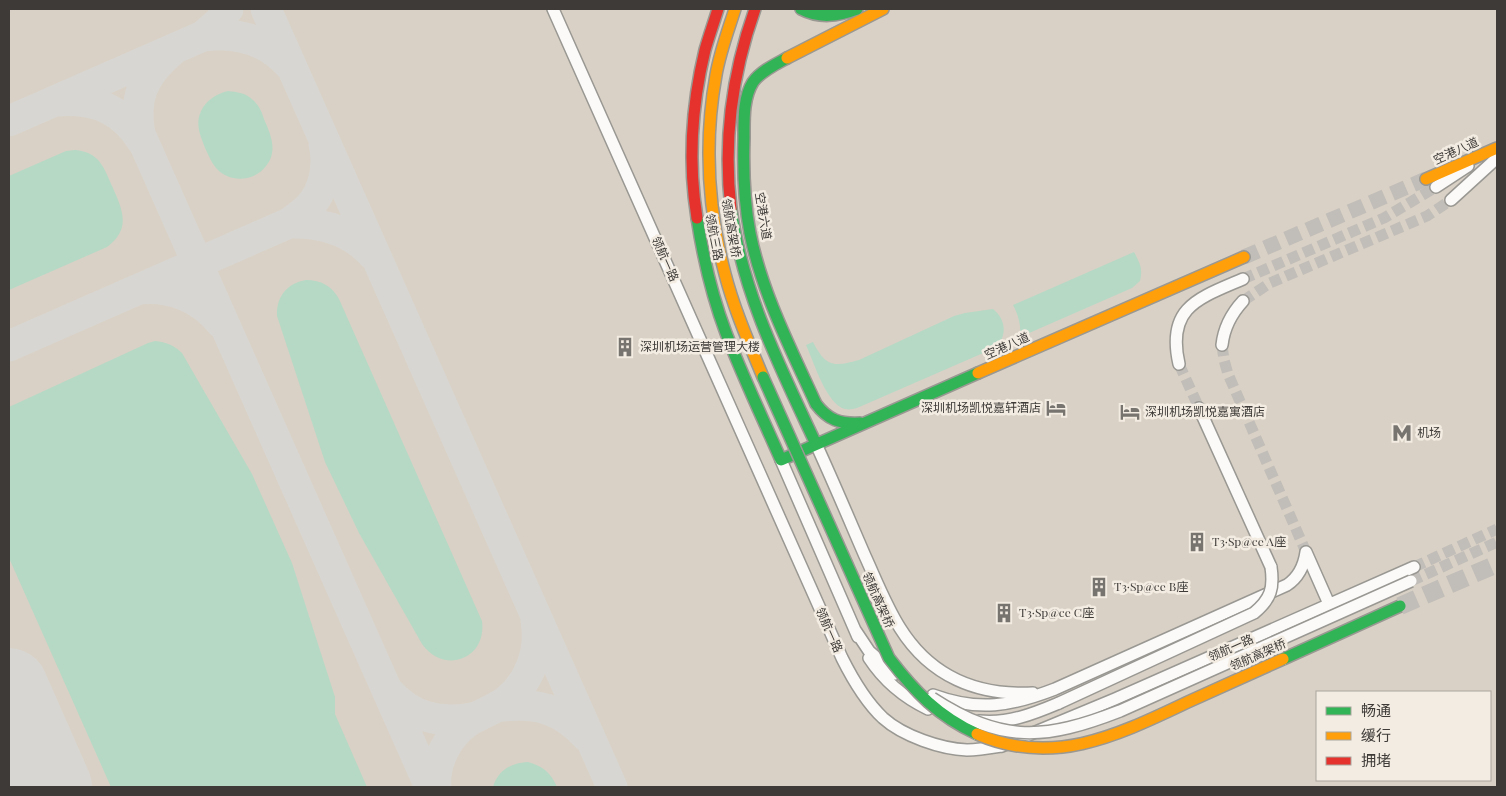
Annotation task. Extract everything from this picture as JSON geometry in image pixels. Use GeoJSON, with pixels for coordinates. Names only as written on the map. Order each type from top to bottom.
{"type":"FeatureCollection","features":[{"type":"Feature","properties":{"kind":"main road","name":"领航三路"},"geometry":{"type":"LineString","coordinates":[[718,9],[696,91],[692,134],[692,190],[704,262],[724,329],[781,460]]}},
{"type":"Feature","properties":{"kind":"main road","name":"领航高架桥"},"geometry":{"type":"LineString","coordinates":[[735,9],[722,46],[715,75],[709,143],[712,207],[718,243],[734,302],[763,377],[889,658],[929,704],[952,721],[971,731],[989,739],[1016,747],[1058,749],[1087,743],[1136,725],[1400,606]]}},
{"type":"Feature","properties":{"kind":"main road"},"geometry":{"type":"LineString","coordinates":[[755,9],[739,59],[734,88],[729,148],[730,200],[739,255],[750,292],[762,324],[816,444]]}},
{"type":"Feature","properties":{"kind":"main road"},"geometry":{"type":"LineString","coordinates":[[801,9],[809,13],[827,16],[857,9]]}},
{"type":"Feature","properties":{"kind":"main road","name":"空港六道"},"geometry":{"type":"LineString","coordinates":[[868,422],[849,424],[829,419],[816,404],[758,267],[747,217],[744,186],[744,138],[747,94],[759,75],[806,48],[883,9]]}},
{"type":"Feature","properties":{"kind":"main road","name":"空港八道"},"geometry":{"type":"LineString","coordinates":[[1426,179],[1496,152]]}},
{"type":"Feature","properties":{"kind":"main road","name":"空港八道"},"geometry":{"type":"LineString","coordinates":[[781,460],[1244,257]]}},
{"type":"Feature","properties":{"kind":"street","name":"领航一路"},"geometry":{"type":"LineString","coordinates":[[553,9],[842,658],[853,680],[869,703],[884,719],[904,732],[945,747],[967,750],[1002,746],[1115,700],[1414,567]]}},
{"type":"Feature","properties":{"kind":"street"},"geometry":{"type":"LineString","coordinates":[[1436,187],[1496,152]]}},
{"type":"Feature","properties":{"kind":"street"},"geometry":{"type":"LineString","coordinates":[[1451,200],[1496,152]]}},
{"type":"Feature","properties":{"kind":"street"},"geometry":{"type":"LineString","coordinates":[[1179,364],[1176,339],[1178,328],[1187,310],[1198,300],[1243,279]]}},
{"type":"Feature","properties":{"kind":"street"},"geometry":{"type":"LineString","coordinates":[[1222,345],[1228,321],[1243,301]]}},
{"type":"Feature","properties":{"kind":"street"},"geometry":{"type":"LineString","coordinates":[[781,460],[855,630],[868,658],[877,670],[892,686],[912,701],[935,712],[965,720],[991,722],[1013,720],[1059,703],[1254,613],[1268,599],[1273,579],[1271,567],[1199,408]]}},
{"type":"Feature","properties":{"kind":"street"},"geometry":{"type":"LineString","coordinates":[[816,444],[893,617],[900,630],[922,656],[944,674],[959,682],[977,688],[1016,694],[1055,690]]}},
{"type":"Feature","properties":{"kind":"street"},"geometry":{"type":"LineString","coordinates":[[855,630],[869,651],[878,660],[910,685],[943,699],[965,704],[998,706],[1029,699],[1055,690],[1287,585],[1299,574],[1306,552],[1329,604]]}},
{"type":"Feature","properties":{"kind":"street"},"geometry":{"type":"LineString","coordinates":[[889,658],[923,692],[964,716],[999,730],[1034,733],[1048,732],[1086,724],[1120,711],[1410,581]]}},
{"type":"Feature","properties":{"kind":"shaded area"},"geometry":{"type":"Polygon","coordinates":[[[9,9],[1497,9],[1497,787],[9,787],[9,9]]]}},
{"type":"Feature","properties":{"kind":"green space"},"geometry":{"type":"Polygon","coordinates":[[[228,91],[244,94],[259,106],[271,137],[272,155],[270,160],[261,171],[248,178],[234,178],[221,173],[211,161],[199,132],[199,116],[205,104],[215,96],[228,91]]]}},
{"type":"Feature","properties":{"kind":"green space"},"geometry":{"type":"Polygon","coordinates":[[[75,150],[90,154],[104,168],[122,212],[122,226],[119,233],[115,240],[107,247],[9,290],[9,176],[66,151],[75,150]]]}},
{"type":"Feature","properties":{"kind":"green space"},"geometry":{"type":"Polygon","coordinates":[[[1134,252],[1141,273],[1140,281],[1132,288],[1020,337],[1019,321],[1013,305],[1134,252]]]}},
{"type":"Feature","properties":{"kind":"green space"},"geometry":{"type":"Polygon","coordinates":[[[306,280],[326,285],[339,299],[482,621],[482,634],[478,645],[471,653],[462,658],[452,660],[441,659],[422,644],[359,533],[325,462],[277,316],[278,303],[284,292],[293,284],[306,280]]]}},
{"type":"Feature","properties":{"kind":"green space"},"geometry":{"type":"Polygon","coordinates":[[[993,309],[1001,317],[1004,327],[1004,332],[997,347],[852,409],[838,406],[826,391],[806,345],[813,342],[826,361],[843,364],[859,360],[954,316],[993,309]]]}},
{"type":"Feature","properties":{"kind":"green space"},"geometry":{"type":"Polygon","coordinates":[[[155,341],[170,344],[182,353],[252,474],[292,563],[335,697],[335,714],[367,787],[111,787],[9,558],[9,407],[155,341]]]}},
{"type":"Feature","properties":{"kind":"green space"},"geometry":{"type":"Polygon","coordinates":[[[528,762],[546,771],[557,787],[493,787],[498,776],[506,768],[528,762]]]}},
{"type":"Feature","properties":{"kind":"taxiway"},"geometry":{"type":"LineString","coordinates":[[9,121],[203,36],[220,21],[228,9]]}},
{"type":"Feature","properties":{"kind":"taxiway"},"geometry":{"type":"LineString","coordinates":[[266,9],[612,787]]}},
{"type":"Feature","properties":{"kind":"taxiway"},"geometry":{"type":"LineString","coordinates":[[203,36],[227,35],[250,39],[271,49],[290,66]]}},
{"type":"Feature","properties":{"kind":"taxiway"},"geometry":{"type":"LineString","coordinates":[[173,50],[155,68],[143,87],[138,109],[140,134],[430,787]]}},
{"type":"Feature","properties":{"kind":"taxiway"},"geometry":{"type":"LineString","coordinates":[[59,101],[85,102],[108,109],[128,123],[144,144]]}},
{"type":"Feature","properties":{"kind":"taxiway"},"geometry":{"type":"LineString","coordinates":[[9,346],[289,223],[302,214],[318,195],[325,170],[324,144]]}},
{"type":"Feature","properties":{"kind":"taxiway"},"geometry":{"type":"LineString","coordinates":[[289,223],[313,224],[335,229],[355,239],[373,255]]}},
{"type":"Feature","properties":{"kind":"taxiway"},"geometry":{"type":"LineString","coordinates":[[140,289],[174,292],[195,300],[221,323]]}},
{"type":"Feature","properties":{"kind":"taxiway"},"geometry":{"type":"LineString","coordinates":[[436,787],[437,768],[449,741],[461,727],[506,701],[522,685],[535,654],[537,643],[536,621]]}},
{"type":"Feature","properties":{"kind":"taxiway"},"geometry":{"type":"LineString","coordinates":[[387,690],[407,707],[428,717],[451,720],[476,717]]}},
{"type":"Feature","properties":{"kind":"taxiway"},"geometry":{"type":"LineString","coordinates":[[497,707],[524,705],[547,709],[568,720],[587,737]]}},
{"type":"Feature","properties":{"kind":"runway"},"geometry":{"type":"LineString","coordinates":[[9,687],[53,787]]}},
{"type":"Feature","properties":{"kind":"tunnel"},"geometry":{"type":"LineString","coordinates":[[1244,257],[1426,179]]}},
{"type":"Feature","properties":{"kind":"tunnel"},"geometry":{"type":"LineString","coordinates":[[1243,279],[1384,218],[1436,187]]}},
{"type":"Feature","properties":{"kind":"tunnel"},"geometry":{"type":"LineString","coordinates":[[1243,301],[1270,283],[1427,216],[1451,200]]}},
{"type":"Feature","properties":{"kind":"tunnel"},"geometry":{"type":"LineString","coordinates":[[1222,345],[1228,374],[1306,552]]}},
{"type":"Feature","properties":{"kind":"tunnel"},"geometry":{"type":"LineString","coordinates":[[1179,364],[1199,408]]}},
{"type":"Feature","properties":{"kind":"tunnel"},"geometry":{"type":"LineString","coordinates":[[1414,567],[1497,529]]}},
{"type":"Feature","properties":{"kind":"tunnel"},"geometry":{"type":"LineString","coordinates":[[1411,581],[1497,542]]}},
{"type":"Feature","properties":{"kind":"tunnel"},"geometry":{"type":"LineString","coordinates":[[1400,606],[1497,564]]}},
{"type":"Feature","properties":{"kind":"traffic: fast"},"geometry":{"type":"LineString","coordinates":[[801,9],[822,15],[843,13],[857,9]]}},
{"type":"Feature","properties":{"kind":"traffic: fast"},"geometry":{"type":"LineString","coordinates":[[787,58],[760,74],[753,82],[747,95],[744,124],[744,174],[746,210],[750,233],[755,255],[770,299],[787,342],[816,404],[825,414],[835,420],[846,423],[860,423]]}},
{"type":"Feature","properties":{"kind":"traffic: fast"},"geometry":{"type":"LineString","coordinates":[[731,209],[744,271],[764,329],[816,444]]}},
{"type":"Feature","properties":{"kind":"traffic: fast"},"geometry":{"type":"LineString","coordinates":[[697,218],[708,276],[716,305],[739,365],[781,460],[978,373]]}},
{"type":"Feature","properties":{"kind":"traffic: fast"},"geometry":{"type":"LineString","coordinates":[[763,377],[889,658],[908,682],[928,702],[950,719],[977,734]]}},
{"type":"Feature","properties":{"kind":"traffic: fast"},"geometry":{"type":"LineString","coordinates":[[1283,659],[1400,606]]}},
{"type":"Feature","properties":{"kind":"traffic: slow"},"geometry":{"type":"LineString","coordinates":[[735,9],[724,42],[712,100],[709,150],[710,175],[719,249],[742,326],[763,377]]}},
{"type":"Feature","properties":{"kind":"traffic: slow"},"geometry":{"type":"LineString","coordinates":[[787,58],[883,9]]}},
{"type":"Feature","properties":{"kind":"traffic: slow"},"geometry":{"type":"LineString","coordinates":[[1426,179],[1497,148]]}},
{"type":"Feature","properties":{"kind":"traffic: slow"},"geometry":{"type":"LineString","coordinates":[[978,373],[1244,257]]}},
{"type":"Feature","properties":{"kind":"traffic: slow"},"geometry":{"type":"LineString","coordinates":[[977,734],[1005,744],[1033,748],[1060,747],[1086,743],[1138,725],[1283,659]]}},
{"type":"Feature","properties":{"kind":"traffic: jam"},"geometry":{"type":"LineString","coordinates":[[697,218],[692,155],[694,112],[705,50],[718,9]]}},
{"type":"Feature","properties":{"kind":"traffic: jam"},"geometry":{"type":"LineString","coordinates":[[731,209],[728,158],[731,108],[740,58],[755,9]]}},
{"type":"Feature","properties":{"kind":"place","name":"深圳机场运营管理大楼"},"geometry":{"type":"Point","coordinates":[625,347]}},
{"type":"Feature","properties":{"kind":"place","name":"深圳机场凯悦嘉轩酒店"},"geometry":{"type":"Point","coordinates":[1056,408]}},
{"type":"Feature","properties":{"kind":"place","name":"深圳机场凯悦嘉寓酒店"},"geometry":{"type":"Point","coordinates":[1130,412]}},
{"type":"Feature","properties":{"kind":"place","name":"机场"},"geometry":{"type":"Point","coordinates":[1402,433]}},
{"type":"Feature","properties":{"kind":"place","name":"T3·Sp@ce A座"},"geometry":{"type":"Point","coordinates":[1197,542]}},
{"type":"Feature","properties":{"kind":"place","name":"T3·Sp@ce B座"},"geometry":{"type":"Point","coordinates":[1099,587]}},
{"type":"Feature","properties":{"kind":"place","name":"T3·Sp@ce C座"},"geometry":{"type":"Point","coordinates":[1004,613]}}]}
